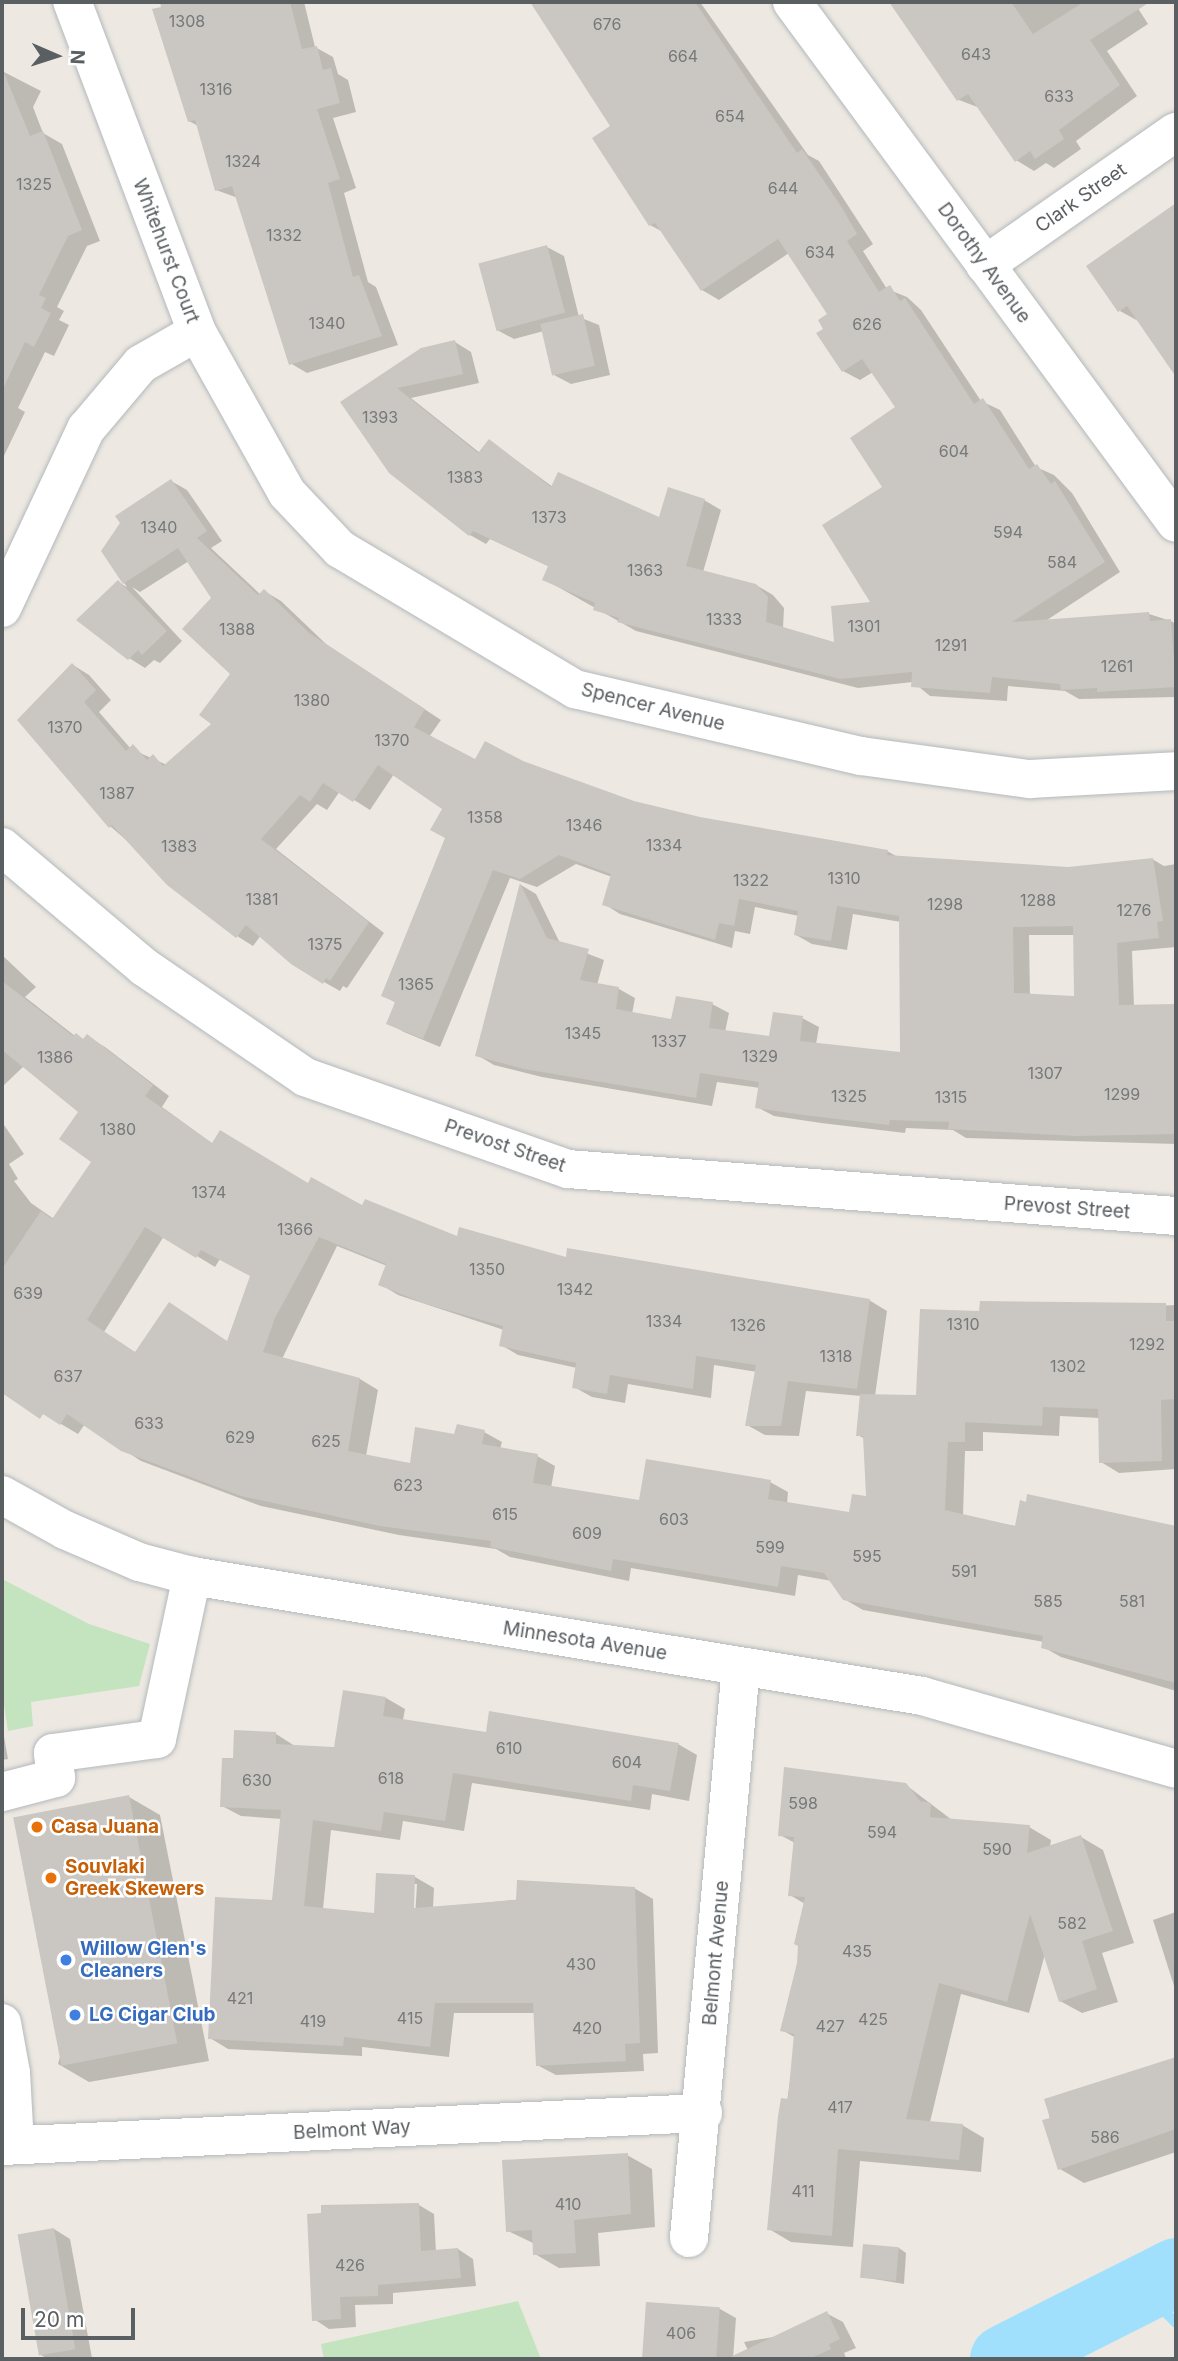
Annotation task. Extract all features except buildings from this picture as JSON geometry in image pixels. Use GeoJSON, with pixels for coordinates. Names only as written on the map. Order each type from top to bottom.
{"type":"FeatureCollection","features":[{"type":"Feature","properties":{"kind":"street","name":"Whitehurst Court"},"geometry":{"type":"LineString","coordinates":[[2,608],[86,429],[141,364],[197,332],[72,2]]}},
{"type":"Feature","properties":{"kind":"street","name":"Dorothy Avenue"},"geometry":{"type":"LineString","coordinates":[[792,2],[1176,523]]}},
{"type":"Feature","properties":{"kind":"street","name":"Clark Street"},"geometry":{"type":"LineString","coordinates":[[985,265],[1176,132]]}},
{"type":"Feature","properties":{"kind":"street","name":"Spencer Avenue"},"geometry":{"type":"LineString","coordinates":[[197,332],[287,493],[340,549],[575,689],[861,756],[1030,779],[1176,771]]}},
{"type":"Feature","properties":{"kind":"street","name":"Prevost Street"},"geometry":{"type":"LineString","coordinates":[[2,847],[144,967],[305,1077],[568,1169],[1176,1216]]}},
{"type":"Feature","properties":{"kind":"street","name":"Minnesota Avenue"},"geometry":{"type":"LineString","coordinates":[[2,1495],[127,1556],[192,1576],[922,1696],[1176,1769]]}},
{"type":"Feature","properties":{"kind":"street"},"geometry":{"type":"LineString","coordinates":[[2,1792],[56,1778],[53,1752],[157,1739],[192,1576]]}},
{"type":"Feature","properties":{"kind":"street","name":"Belmont Avenue"},"geometry":{"type":"LineString","coordinates":[[689,2238],[703,2113],[741,1667]]}},
{"type":"Feature","properties":{"kind":"street"},"geometry":{"type":"LineString","coordinates":[[2,2023],[11,2073],[8,2146]]}},
{"type":"Feature","properties":{"kind":"street","name":"Belmont Way"},"geometry":{"type":"LineString","coordinates":[[8,2146],[703,2113]]}},
{"type":"Feature","properties":{"kind":"green space"},"geometry":{"type":"Polygon","coordinates":[[[2,1579],[89,1624],[150,1644],[139,1686],[31,1702],[33,1726],[8,1731],[2,1691],[2,1579]]]}},
{"type":"Feature","properties":{"kind":"green space"},"geometry":{"type":"Polygon","coordinates":[[[518,2301],[541,2359],[324,2359],[321,2344],[518,2301]]]}},
{"type":"Feature","properties":{"kind":"waterway"},"geometry":{"type":"LineString","coordinates":[[1004,2359],[1176,2272]]}},
{"type":"Feature","properties":{"kind":"waterway"},"geometry":{"type":"LineString","coordinates":[[1142,2289],[1176,2323]]}},
{"type":"Feature","properties":{"kind":"place","name":"Casa Juana"},"geometry":{"type":"Point","coordinates":[37,1827]}},
{"type":"Feature","properties":{"kind":"place","name":"Souvlaki Greek Skewers"},"geometry":{"type":"Point","coordinates":[51,1878]}},
{"type":"Feature","properties":{"kind":"place","name":"Willow Glen's Cleaners"},"geometry":{"type":"Point","coordinates":[66,1960]}},
{"type":"Feature","properties":{"kind":"place","name":"LG Cigar Club"},"geometry":{"type":"Point","coordinates":[75,2015]}}]}
